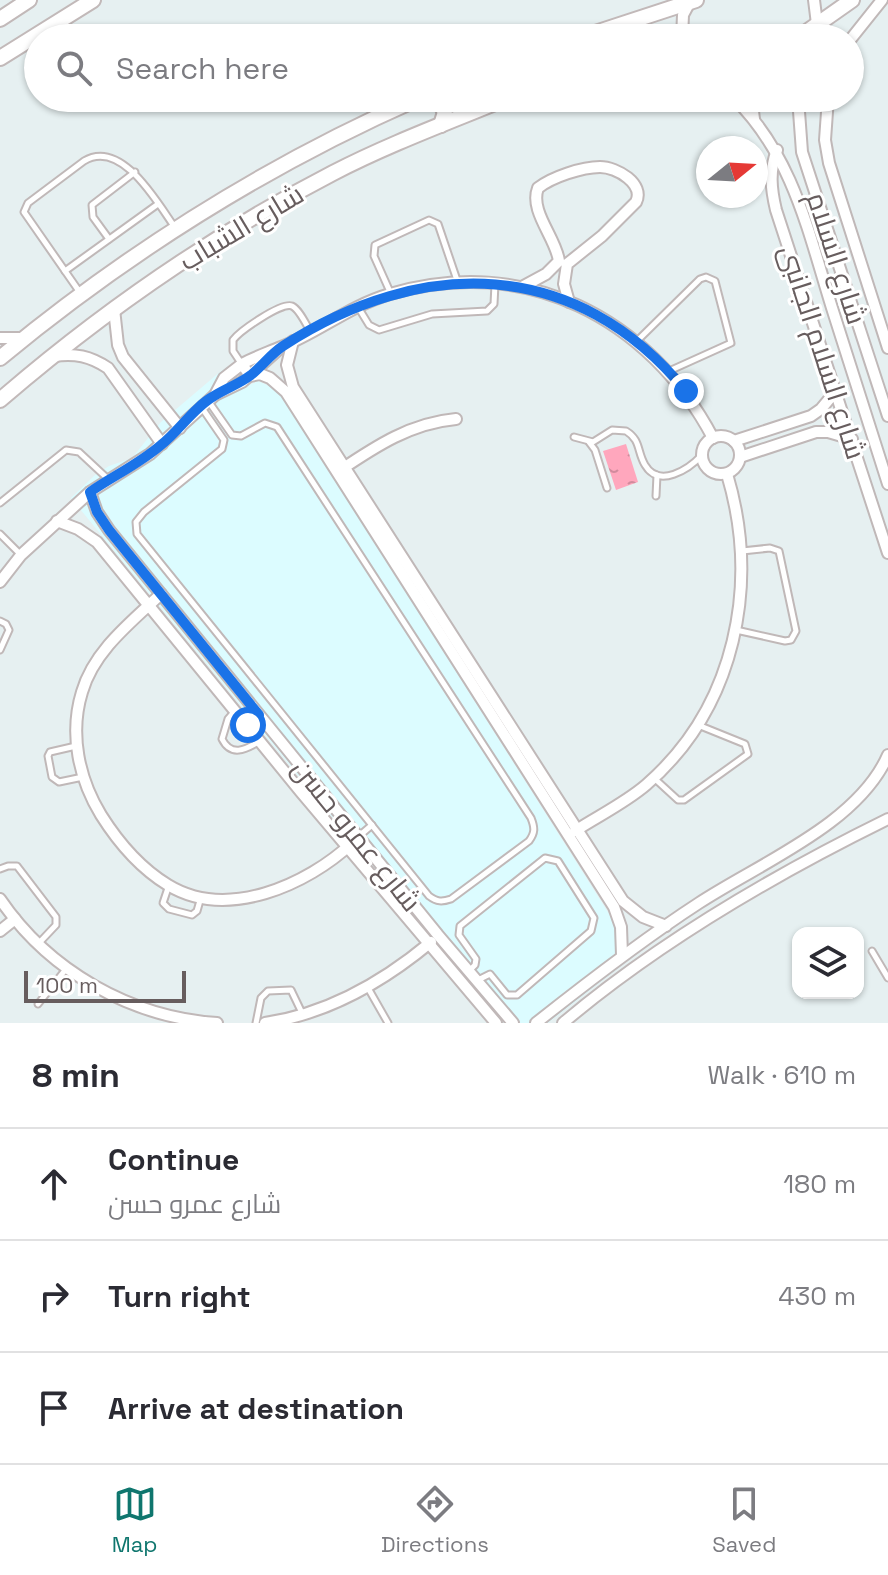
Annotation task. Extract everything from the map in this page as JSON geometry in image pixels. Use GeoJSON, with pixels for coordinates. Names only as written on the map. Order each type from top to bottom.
{"type":"FeatureCollection","features":[{"type":"Feature","properties":{"kind":"street"},"geometry":{"type":"LineString","coordinates":[[0,19],[29,0]]}},
{"type":"Feature","properties":{"kind":"street"},"geometry":{"type":"LineString","coordinates":[[55,24],[93,0]]}},
{"type":"Feature","properties":{"kind":"street"},"geometry":{"type":"LineString","coordinates":[[814,0],[814,24]]}},
{"type":"Feature","properties":{"kind":"street"},"geometry":{"type":"LineString","coordinates":[[823,24],[852,0]]}},
{"type":"Feature","properties":{"kind":"street"},"geometry":{"type":"LineString","coordinates":[[863,24],[882,0]]}},
{"type":"Feature","properties":{"kind":"street"},"geometry":{"type":"LineString","coordinates":[[623,24],[693,1]]}},
{"type":"Feature","properties":{"kind":"street"},"geometry":{"type":"LineString","coordinates":[[683,24],[683,15],[693,1]]}},
{"type":"Feature","properties":{"kind":"street"},"geometry":{"type":"LineString","coordinates":[[0,58],[24,43]]}},
{"type":"Feature","properties":{"kind":"street","name":"شارع الشباب"},"geometry":{"type":"LineString","coordinates":[[0,358],[82,295],[176,230],[288,160],[389,112]]}},
{"type":"Feature","properties":{"kind":"street"},"geometry":{"type":"LineString","coordinates":[[441,125],[445,112]]}},
{"type":"Feature","properties":{"kind":"street","name":"شارع الشباب"},"geometry":{"type":"LineString","coordinates":[[0,400],[52,356],[187,258],[349,165],[473,112]]}},
{"type":"Feature","properties":{"kind":"street","name":"شارع السلام"},"geometry":{"type":"LineString","coordinates":[[747,112],[777,150],[809,232],[886,464],[888,484]]}},
{"type":"Feature","properties":{"kind":"street"},"geometry":{"type":"LineString","coordinates":[[753,112],[754,119]]}},
{"type":"Feature","properties":{"kind":"street","name":"شارع السلام"},"geometry":{"type":"LineString","coordinates":[[799,112],[802,152],[888,416]]}},
{"type":"Feature","properties":{"kind":"street"},"geometry":{"type":"LineString","coordinates":[[827,112],[825,140],[833,179],[888,348]]}},
{"type":"Feature","properties":{"kind":"street","name":"شارع السلام الجانبى"},"geometry":{"type":"LineString","coordinates":[[777,150],[771,180],[776,210],[888,553]]}},
{"type":"Feature","properties":{"kind":"street"},"geometry":{"type":"LineString","coordinates":[[522,287],[546,274],[563,263],[602,236],[636,202],[638,187],[610,169],[601,167],[558,178],[538,188],[536,204],[563,263],[569,302]]}},
{"type":"Feature","properties":{"kind":"street"},"geometry":{"type":"LineString","coordinates":[[813,185],[833,179]]}},
{"type":"Feature","properties":{"kind":"street"},"geometry":{"type":"LineString","coordinates":[[0,582],[21,555],[57,521],[90,492],[162,444],[208,401],[224,378],[242,364],[280,348],[358,306],[391,294],[435,285],[522,287],[569,302],[615,325],[669,371],[686,391],[713,438]]}},
{"type":"Feature","properties":{"kind":"street"},"geometry":{"type":"LineString","coordinates":[[114,309],[118,345],[123,357],[180,428]]}},
{"type":"Feature","properties":{"kind":"street"},"geometry":{"type":"LineString","coordinates":[[0,338],[25,338]]}},
{"type":"Feature","properties":{"kind":"street"},"geometry":{"type":"LineString","coordinates":[[293,341],[288,353],[288,376],[341,470],[618,904],[622,955]]}},
{"type":"Feature","properties":{"kind":"street"},"geometry":{"type":"LineString","coordinates":[[208,401],[250,376],[280,348]]}},
{"type":"Feature","properties":{"kind":"street"},"geometry":{"type":"LineString","coordinates":[[52,356],[82,355],[96,359],[108,368],[162,444]]}},
{"type":"Feature","properties":{"kind":"street"},"geometry":{"type":"LineString","coordinates":[[242,364],[250,376]]}},
{"type":"Feature","properties":{"kind":"street"},"geometry":{"type":"LineString","coordinates":[[250,376],[260,374],[279,384],[341,470]]}},
{"type":"Feature","properties":{"kind":"street"},"geometry":{"type":"LineString","coordinates":[[836,391],[821,409],[799,420],[734,441],[720,436],[713,438],[703,448],[703,462],[712,473],[727,474],[740,457],[804,435],[828,432],[852,439]]}},
{"type":"Feature","properties":{"kind":"street"},"geometry":{"type":"LineString","coordinates":[[341,470],[406,430],[435,421],[456,419]]}},
{"type":"Feature","properties":{"kind":"street"},"geometry":{"type":"LineString","coordinates":[[799,420],[804,435]]}},
{"type":"Feature","properties":{"kind":"street"},"geometry":{"type":"LineString","coordinates":[[734,441],[740,457]]}},
{"type":"Feature","properties":{"kind":"street"},"geometry":{"type":"LineString","coordinates":[[574,832],[654,778],[698,725],[727,665],[742,594],[742,551],[727,474]]}},
{"type":"Feature","properties":{"kind":"street","name":"شارع عمرو حسن"},"geometry":{"type":"LineString","coordinates":[[90,492],[102,521],[513,1023]]}},
{"type":"Feature","properties":{"kind":"street","name":"شارع عمرو حسن"},"geometry":{"type":"LineString","coordinates":[[57,521],[78,529],[97,542],[496,1023]]}},
{"type":"Feature","properties":{"kind":"street"},"geometry":{"type":"LineString","coordinates":[[161,594],[109,645],[89,675],[78,712],[77,746],[83,777],[94,803],[124,848],[169,885],[201,896],[247,897],[281,889],[316,872],[358,837]]}},
{"type":"Feature","properties":{"kind":"street"},"geometry":{"type":"LineString","coordinates":[[248,725],[259,715]]}},
{"type":"Feature","properties":{"kind":"street"},"geometry":{"type":"LineString","coordinates":[[536,1023],[622,955],[837,818],[863,796],[887,759]]}},
{"type":"Feature","properties":{"kind":"street"},"geometry":{"type":"LineString","coordinates":[[563,1023],[603,991],[700,925],[778,877],[888,819]]}},
{"type":"Feature","properties":{"kind":"street"},"geometry":{"type":"LineString","coordinates":[[0,899],[3,912],[15,919],[38,944],[67,968],[103,991],[154,1016],[217,1023]]}},
{"type":"Feature","properties":{"kind":"street"},"geometry":{"type":"LineString","coordinates":[[618,904],[666,926]]}},
{"type":"Feature","properties":{"kind":"street"},"geometry":{"type":"LineString","coordinates":[[1,930],[15,919]]}},
{"type":"Feature","properties":{"kind":"street"},"geometry":{"type":"LineString","coordinates":[[265,1023],[303,1016],[367,987],[438,935]]}},
{"type":"Feature","properties":{"kind":"lane"},"geometry":{"type":"LineString","coordinates":[[82,295],[25,217],[25,207],[84,161],[93,156],[103,157],[135,172],[176,230]]}},
{"type":"Feature","properties":{"kind":"lane"},"geometry":{"type":"LineString","coordinates":[[109,239],[93,217],[92,205],[135,172]]}},
{"type":"Feature","properties":{"kind":"lane"},"geometry":{"type":"LineString","coordinates":[[65,272],[158,204]]}},
{"type":"Feature","properties":{"kind":"lane"},"geometry":{"type":"LineString","coordinates":[[391,294],[374,256],[375,245],[429,220],[438,224],[458,284]]}},
{"type":"Feature","properties":{"kind":"lane"},"geometry":{"type":"LineString","coordinates":[[637,341],[700,279],[712,278],[717,285],[731,343],[669,371]]}},
{"type":"Feature","properties":{"kind":"lane"},"geometry":{"type":"LineString","coordinates":[[358,306],[369,325],[379,330],[432,314],[487,311],[494,304],[495,284]]}},
{"type":"Feature","properties":{"kind":"lane"},"geometry":{"type":"LineString","coordinates":[[242,364],[233,351],[233,340],[278,308],[295,307],[310,331]]}},
{"type":"Feature","properties":{"kind":"lane"},"geometry":{"type":"LineString","coordinates":[[208,401],[232,435],[241,436],[265,423],[277,427],[535,826],[529,841],[444,902],[429,896],[137,534],[136,522],[144,512],[222,449],[224,440],[208,401]]}},
{"type":"Feature","properties":{"kind":"lane"},"geometry":{"type":"LineString","coordinates":[[574,437],[589,442],[619,429],[634,436],[645,466],[664,476],[691,466],[702,455]]}},
{"type":"Feature","properties":{"kind":"lane"},"geometry":{"type":"LineString","coordinates":[[597,455],[601,439]]}},
{"type":"Feature","properties":{"kind":"lane"},"geometry":{"type":"LineString","coordinates":[[589,442],[597,455],[607,488]]}},
{"type":"Feature","properties":{"kind":"lane"},"geometry":{"type":"LineString","coordinates":[[0,503],[66,450],[79,452],[108,479]]}},
{"type":"Feature","properties":{"kind":"lane"},"geometry":{"type":"LineString","coordinates":[[656,496],[657,475]]}},
{"type":"Feature","properties":{"kind":"lane"},"geometry":{"type":"LineString","coordinates":[[0,534],[21,555]]}},
{"type":"Feature","properties":{"kind":"lane"},"geometry":{"type":"LineString","coordinates":[[736,630],[785,641],[791,640],[796,631],[779,551],[770,548],[742,551]]}},
{"type":"Feature","properties":{"kind":"lane"},"geometry":{"type":"LineString","coordinates":[[0,621],[9,630],[0,650]]}},
{"type":"Feature","properties":{"kind":"lane"},"geometry":{"type":"LineString","coordinates":[[236,710],[224,729],[222,739],[226,748],[240,751],[260,741]]}},
{"type":"Feature","properties":{"kind":"lane"},"geometry":{"type":"LineString","coordinates":[[654,778],[678,800],[684,800],[748,754],[745,744],[698,725]]}},
{"type":"Feature","properties":{"kind":"lane"},"geometry":{"type":"LineString","coordinates":[[77,746],[50,752],[52,777],[59,782],[83,777]]}},
{"type":"Feature","properties":{"kind":"lane"},"geometry":{"type":"LineString","coordinates":[[358,837],[372,825]]}},
{"type":"Feature","properties":{"kind":"lane"},"geometry":{"type":"LineString","coordinates":[[469,971],[476,959],[459,935],[460,926],[545,858],[558,861],[594,918],[591,931],[517,995],[507,995],[490,974],[477,981]]}},
{"type":"Feature","properties":{"kind":"lane"},"geometry":{"type":"LineString","coordinates":[[0,869],[17,866],[56,917],[56,925],[38,944]]}},
{"type":"Feature","properties":{"kind":"lane"},"geometry":{"type":"LineString","coordinates":[[169,885],[164,898],[165,906],[189,916],[197,911],[201,896]]}},
{"type":"Feature","properties":{"kind":"lane"},"geometry":{"type":"LineString","coordinates":[[872,951],[888,978]]}},
{"type":"Feature","properties":{"kind":"lane"},"geometry":{"type":"LineString","coordinates":[[38,1004],[67,968]]}},
{"type":"Feature","properties":{"kind":"lane"},"geometry":{"type":"LineString","coordinates":[[367,987],[388,1023]]}},
{"type":"Feature","properties":{"kind":"lane"},"geometry":{"type":"LineString","coordinates":[[256,1023],[263,994],[283,989],[295,993],[303,1016]]}},
{"type":"Feature","properties":{"kind":"shaded area"},"geometry":{"type":"Polygon","coordinates":[[[230,366],[245,387],[258,381],[278,390],[635,955],[548,1023],[501,1023],[71,498],[95,475],[132,458],[161,422],[230,366]]]}},
{"type":"Feature","properties":{"kind":"water"},"geometry":{"type":"Polygon","coordinates":[[[626,444],[638,482],[616,490],[603,451],[626,444]]]}},
{"type":"Feature","properties":{"kind":"route"},"geometry":{"type":"LineString","coordinates":[[248,725],[259,715],[102,521],[90,492],[162,444],[215,395],[242,382],[280,348],[358,306],[413,288],[458,284],[522,287],[591,312],[637,341],[686,391]]}}]}
